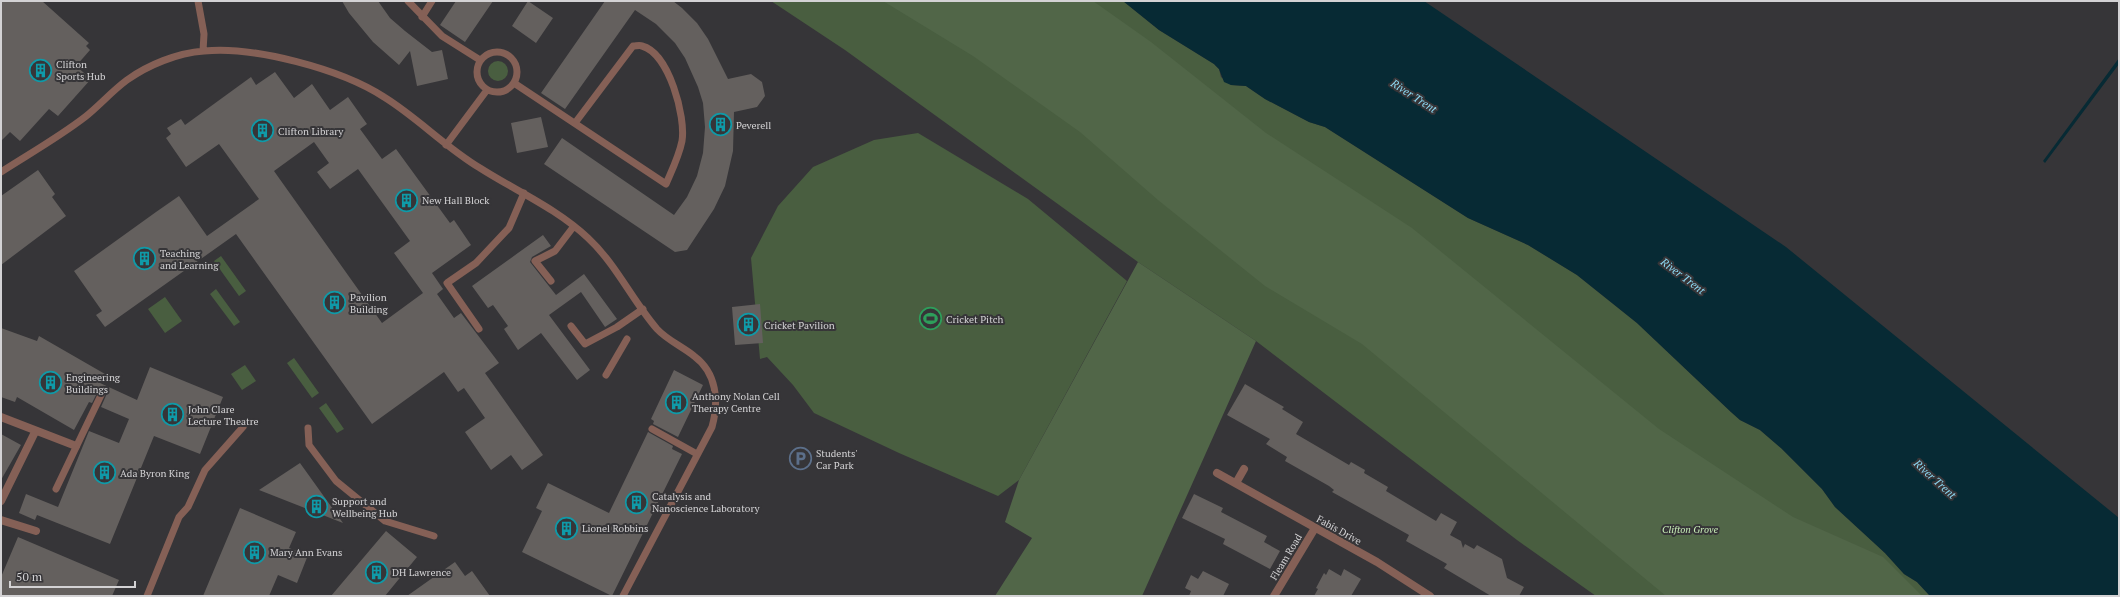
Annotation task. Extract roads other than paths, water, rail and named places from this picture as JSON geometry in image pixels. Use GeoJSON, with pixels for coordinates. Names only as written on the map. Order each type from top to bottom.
{"type":"FeatureCollection","features":[{"type":"Feature","properties":{"kind":"street"},"geometry":{"type":"LineString","coordinates":[[1,417],[35,432],[76,446]]}},
{"type":"Feature","properties":{"kind":"street"},"geometry":{"type":"LineString","coordinates":[[1,500],[35,432]]}},
{"type":"Feature","properties":{"kind":"street"},"geometry":{"type":"LineString","coordinates":[[1236,483],[1244,469]]}},
{"type":"Feature","properties":{"kind":"street","name":"Fabis Drive"},"geometry":{"type":"LineString","coordinates":[[1217,473],[1377,562],[1430,596]]}},
{"type":"Feature","properties":{"kind":"street"},"geometry":{"type":"LineString","coordinates":[[1,520],[36,531]]}},
{"type":"Feature","properties":{"kind":"street","name":"Fleam Road"},"geometry":{"type":"LineString","coordinates":[[1274,596],[1315,528]]}},
{"type":"Feature","properties":{"kind":"lane"},"geometry":{"type":"LineString","coordinates":[[198,1],[204,34],[203,51]]}},
{"type":"Feature","properties":{"kind":"lane"},"geometry":{"type":"LineString","coordinates":[[408,1],[442,36],[480,60]]}},
{"type":"Feature","properties":{"kind":"lane"},"geometry":{"type":"LineString","coordinates":[[422,16],[432,1]]}},
{"type":"Feature","properties":{"kind":"lane"},"geometry":{"type":"LineString","coordinates":[[514,83],[666,184],[676,162],[682,139],[681,117],[673,82],[660,58],[643,46],[633,46],[575,123]]}},
{"type":"Feature","properties":{"kind":"lane"},"geometry":{"type":"LineString","coordinates":[[1,172],[84,118],[137,73],[159,63],[203,51],[238,52],[286,59],[338,74],[384,96],[446,145],[479,168],[524,193],[574,226],[612,264],[658,330],[695,356],[706,367],[712,380],[716,400],[716,412],[712,427],[623,596]]}},
{"type":"Feature","properties":{"kind":"lane"},"geometry":{"type":"LineString","coordinates":[[496,51],[505,52],[512,58],[516,66],[517,75],[514,83],[502,92],[487,90],[479,82],[476,70],[480,60],[487,53],[496,51]]}},
{"type":"Feature","properties":{"kind":"lane"},"geometry":{"type":"LineString","coordinates":[[446,145],[487,90]]}},
{"type":"Feature","properties":{"kind":"lane"},"geometry":{"type":"LineString","coordinates":[[479,329],[447,283],[476,263],[509,228],[524,193]]}},
{"type":"Feature","properties":{"kind":"lane"},"geometry":{"type":"LineString","coordinates":[[551,281],[536,261],[555,252],[574,226]]}},
{"type":"Feature","properties":{"kind":"lane"},"geometry":{"type":"LineString","coordinates":[[571,326],[585,344],[617,327],[643,309]]}},
{"type":"Feature","properties":{"kind":"lane"},"geometry":{"type":"LineString","coordinates":[[606,375],[627,339]]}},
{"type":"Feature","properties":{"kind":"lane"},"geometry":{"type":"LineString","coordinates":[[56,488],[103,391]]}},
{"type":"Feature","properties":{"kind":"lane"},"geometry":{"type":"LineString","coordinates":[[147,596],[179,517],[188,507],[206,470],[243,427]]}},
{"type":"Feature","properties":{"kind":"lane"},"geometry":{"type":"LineString","coordinates":[[308,428],[309,445],[336,481],[385,521],[434,536]]}},
{"type":"Feature","properties":{"kind":"lane"},"geometry":{"type":"LineString","coordinates":[[652,429],[697,454]]}},
{"type":"Feature","properties":{"kind":"water","name":"River Trent"},"geometry":{"type":"Polygon","coordinates":[[[1123,1],[1424,1],[1786,247],[2119,518],[2119,596],[1930,596],[1917,582],[1904,574],[1885,553],[1835,507],[1822,489],[1781,448],[1760,430],[1740,420],[1637,323],[1577,275],[1528,245],[1468,218],[1325,127],[1309,122],[1265,99],[1246,86],[1231,85],[1224,82],[1219,69],[1214,64],[1159,30],[1123,1]]]}},
{"type":"Feature","properties":{"kind":"water"},"geometry":{"type":"Polygon","coordinates":[[[2119,58],[2119,64],[2045,163],[2043,161],[2119,58]]]}},
{"type":"Feature","properties":{"kind":"place","name":"Clifton Sports Hub"},"geometry":{"type":"Point","coordinates":[41,70]}},
{"type":"Feature","properties":{"kind":"place","name":"Peverell"},"geometry":{"type":"Point","coordinates":[720,125]}},
{"type":"Feature","properties":{"kind":"place","name":"Clifton Library"},"geometry":{"type":"Point","coordinates":[263,131]}},
{"type":"Feature","properties":{"kind":"place","name":"New Hall Block"},"geometry":{"type":"Point","coordinates":[407,200]}},
{"type":"Feature","properties":{"kind":"place","name":"Teaching and Learning"},"geometry":{"type":"Point","coordinates":[145,259]}},
{"type":"Feature","properties":{"kind":"place","name":"Pavilion Building"},"geometry":{"type":"Point","coordinates":[335,303]}},
{"type":"Feature","properties":{"kind":"place","name":"Cricket Pitch"},"geometry":{"type":"Point","coordinates":[931,319]}},
{"type":"Feature","properties":{"kind":"place","name":"Cricket Pavilion"},"geometry":{"type":"Point","coordinates":[748,325]}},
{"type":"Feature","properties":{"kind":"place","name":"Engineering Buildings"},"geometry":{"type":"Point","coordinates":[50,383]}},
{"type":"Feature","properties":{"kind":"place","name":"Anthony Nolan Cell Therapy Centre"},"geometry":{"type":"Point","coordinates":[677,402]}},
{"type":"Feature","properties":{"kind":"place","name":"John Clare Lecture Theatre"},"geometry":{"type":"Point","coordinates":[173,415]}},
{"type":"Feature","properties":{"kind":"place","name":"Students' Car Park"},"geometry":{"type":"Point","coordinates":[800,459]}},
{"type":"Feature","properties":{"kind":"place","name":"Ada Byron King"},"geometry":{"type":"Point","coordinates":[105,473]}},
{"type":"Feature","properties":{"kind":"place","name":"Catalysis and Nanoscience Laboratory"},"geometry":{"type":"Point","coordinates":[636,502]}},
{"type":"Feature","properties":{"kind":"place","name":"Support and Wellbeing Hub"},"geometry":{"type":"Point","coordinates":[316,507]}},
{"type":"Feature","properties":{"kind":"place","name":"Lionel Robbins"},"geometry":{"type":"Point","coordinates":[567,528]}},
{"type":"Feature","properties":{"kind":"place","name":"Mary Ann Evans"},"geometry":{"type":"Point","coordinates":[254,552]}},
{"type":"Feature","properties":{"kind":"place","name":"DH Lawrence"},"geometry":{"type":"Point","coordinates":[377,572]}},
{"type":"Feature","properties":{"kind":"park label","name":"Clifton Grove"},"geometry":{"type":"Point","coordinates":[1690,529]}}]}
